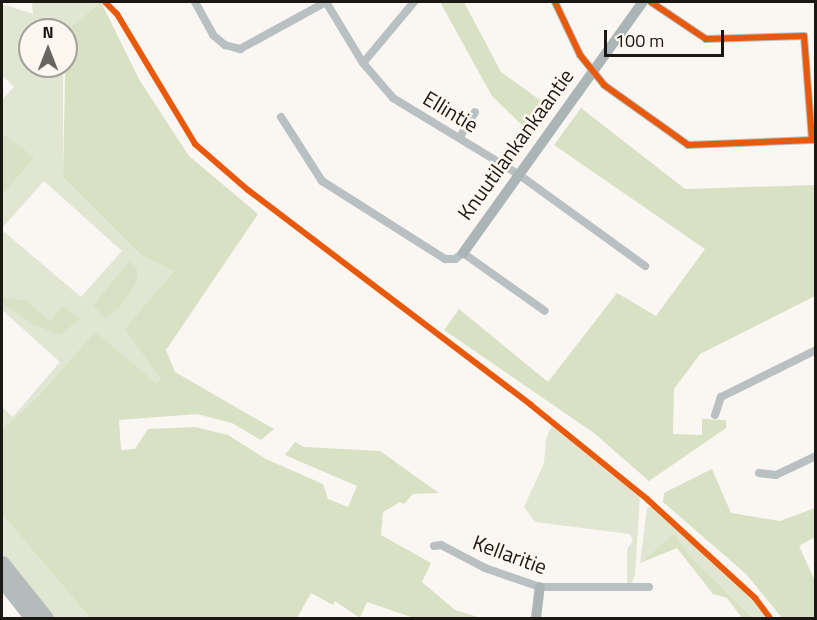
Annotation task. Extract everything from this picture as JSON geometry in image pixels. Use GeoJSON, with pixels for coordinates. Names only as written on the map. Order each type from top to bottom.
{"type":"FeatureCollection","features":[{"type":"Feature","properties":{"kind":"highway"},"geometry":{"type":"LineString","coordinates":[[2,562],[46,618]]}},
{"type":"Feature","properties":{"kind":"highway"},"geometry":{"type":"LineString","coordinates":[[2,580],[32,618]]}},
{"type":"Feature","properties":{"kind":"street"},"geometry":{"type":"LineString","coordinates":[[195,2],[213,35],[225,45],[240,49],[326,2]]}},
{"type":"Feature","properties":{"kind":"street","name":"Ellintie"},"geometry":{"type":"LineString","coordinates":[[326,2],[363,63],[393,98],[518,174],[645,266]]}},
{"type":"Feature","properties":{"kind":"street"},"geometry":{"type":"LineString","coordinates":[[363,63],[414,2]]}},
{"type":"Feature","properties":{"kind":"street"},"geometry":{"type":"LineString","coordinates":[[555,2],[580,55],[604,85],[688,145],[812,140],[804,36],[706,39],[651,2]]}},
{"type":"Feature","properties":{"kind":"street","name":"Knuutilankankaantie"},"geometry":{"type":"LineString","coordinates":[[463,253],[592,71],[644,2]]}},
{"type":"Feature","properties":{"kind":"street"},"geometry":{"type":"LineString","coordinates":[[460,137],[475,112]]}},
{"type":"Feature","properties":{"kind":"street"},"geometry":{"type":"LineString","coordinates":[[281,117],[322,181],[445,259],[455,259],[463,253],[544,311]]}},
{"type":"Feature","properties":{"kind":"street"},"geometry":{"type":"LineString","coordinates":[[715,415],[722,397],[816,350]]}},
{"type":"Feature","properties":{"kind":"street"},"geometry":{"type":"LineString","coordinates":[[759,473],[776,475],[816,456]]}},
{"type":"Feature","properties":{"kind":"street","name":"Kellaritie"},"geometry":{"type":"LineString","coordinates":[[434,546],[441,545],[485,568],[540,587],[649,587]]}},
{"type":"Feature","properties":{"kind":"street"},"geometry":{"type":"LineString","coordinates":[[536,618],[540,587]]}},
{"type":"Feature","properties":{"kind":"green space"},"geometry":{"type":"Polygon","coordinates":[[[32,2],[101,2],[78,21],[78,18],[18,18],[18,78],[63,78],[63,177],[141,255],[174,271],[126,329],[160,378],[158,384],[40,395],[2,429],[2,407],[13,417],[60,362],[2,310],[2,230],[81,297],[122,251],[44,181],[2,228],[2,196],[35,157],[2,133],[2,100],[14,87],[2,75],[2,4],[33,14],[32,2]]]}},
{"type":"Feature","properties":{"kind":"green space"},"geometry":{"type":"Polygon","coordinates":[[[101,2],[140,81],[189,156],[258,214],[166,350],[175,372],[274,429],[261,440],[232,423],[197,414],[119,420],[121,450],[135,449],[148,429],[195,427],[228,435],[266,459],[323,484],[328,499],[348,507],[357,486],[285,455],[295,442],[304,447],[380,451],[439,493],[413,494],[404,504],[400,502],[383,512],[381,535],[431,563],[422,582],[455,610],[481,618],[414,618],[367,602],[360,618],[335,601],[333,605],[311,593],[297,618],[90,618],[2,514],[2,429],[40,395],[95,332],[157,384],[160,378],[125,329],[174,271],[141,255],[63,177],[65,78],[78,78],[78,21],[101,2]]]}},
{"type":"Feature","properties":{"kind":"green space"},"geometry":{"type":"Polygon","coordinates":[[[440,2],[464,2],[501,72],[551,108],[531,134],[492,96],[440,2]]]}},
{"type":"Feature","properties":{"kind":"green space"},"geometry":{"type":"Polygon","coordinates":[[[581,108],[685,189],[815,185],[815,296],[700,354],[674,389],[673,434],[702,435],[702,419],[726,420],[726,428],[649,481],[594,433],[444,330],[459,309],[548,382],[617,293],[656,316],[705,249],[554,145],[581,108]]]}},
{"type":"Feature","properties":{"kind":"green space"},"geometry":{"type":"Polygon","coordinates":[[[2,133],[35,157],[2,196],[2,133]]]}},
{"type":"Feature","properties":{"kind":"green space"},"geometry":{"type":"Polygon","coordinates":[[[129,261],[137,268],[137,282],[120,307],[105,318],[93,306],[129,261]]]}},
{"type":"Feature","properties":{"kind":"green space"},"geometry":{"type":"Polygon","coordinates":[[[2,298],[26,300],[50,322],[62,306],[80,319],[60,335],[33,324],[2,303],[2,298]]]}},
{"type":"Feature","properties":{"kind":"green space"},"geometry":{"type":"Polygon","coordinates":[[[552,426],[640,496],[635,575],[631,585],[627,584],[627,549],[633,541],[630,534],[535,522],[524,507],[544,463],[546,439],[552,426]]]}},
{"type":"Feature","properties":{"kind":"green space"},"geometry":{"type":"Polygon","coordinates":[[[712,469],[731,513],[780,521],[815,508],[815,537],[799,546],[815,581],[815,618],[782,618],[746,574],[663,502],[664,493],[712,469]]]}},
{"type":"Feature","properties":{"kind":"green space"},"geometry":{"type":"Polygon","coordinates":[[[652,506],[753,600],[768,618],[753,618],[688,554],[674,535],[640,563],[647,508],[652,506]]]}},
{"type":"Feature","properties":{"kind":"green space"},"geometry":{"type":"Polygon","coordinates":[[[2,514],[90,618],[55,618],[2,553],[2,514]]]}},
{"type":"Feature","properties":{"kind":"green space"},"geometry":{"type":"Polygon","coordinates":[[[674,534],[688,554],[753,618],[742,618],[727,598],[713,594],[677,548],[640,563],[674,534]]]}},
{"type":"Feature","properties":{"kind":"cycle path"},"geometry":{"type":"LineString","coordinates":[[105,2],[117,14],[195,144],[248,190],[531,405],[647,499],[755,598],[770,618]]}},
{"type":"Feature","properties":{"kind":"cycle path"},"geometry":{"type":"LineString","coordinates":[[555,2],[580,55],[604,85],[688,145],[812,140],[804,36],[706,39],[651,2]]}}]}
